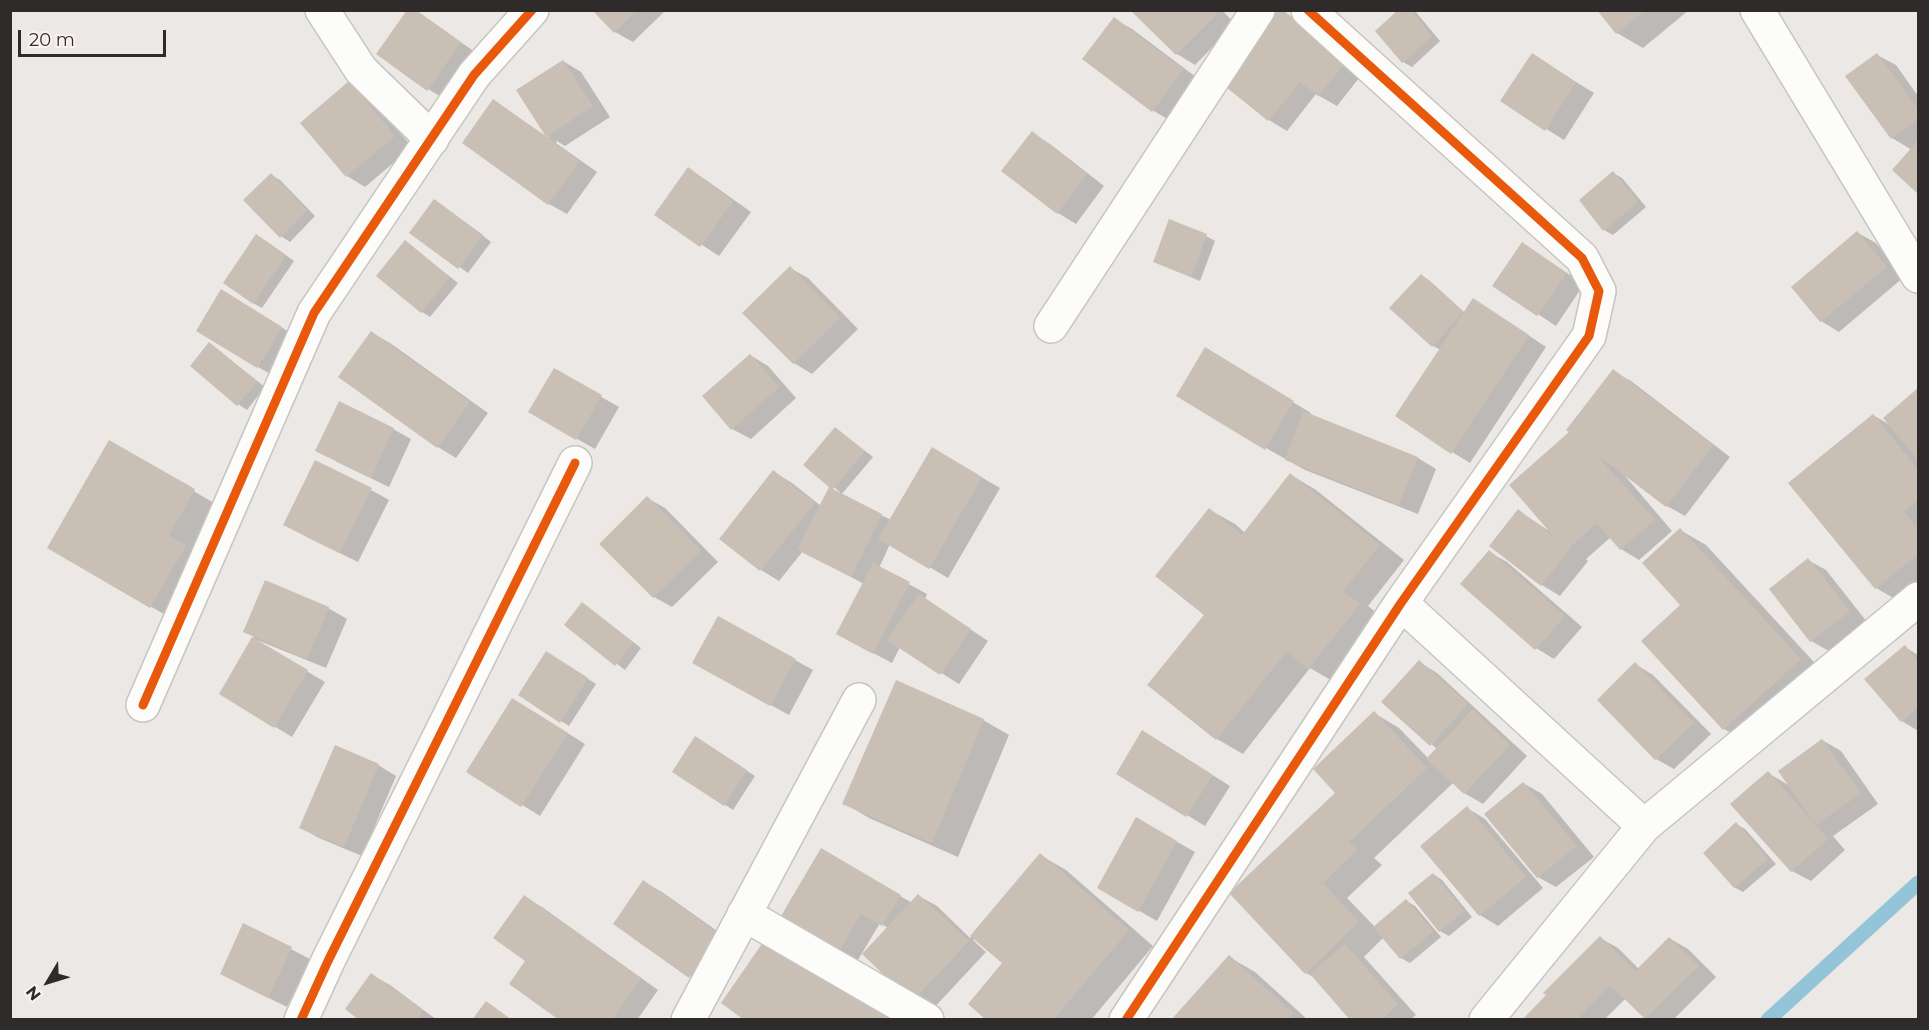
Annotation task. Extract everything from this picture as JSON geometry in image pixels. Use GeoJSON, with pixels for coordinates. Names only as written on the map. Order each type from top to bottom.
{"type":"FeatureCollection","features":[{"type":"Feature","properties":{"kind":"street"},"geometry":{"type":"LineString","coordinates":[[322,10],[361,70],[432,139]]}},
{"type":"Feature","properties":{"kind":"street"},"geometry":{"type":"LineString","coordinates":[[143,705],[314,313],[474,75],[532,10]]}},
{"type":"Feature","properties":{"kind":"street"},"geometry":{"type":"LineString","coordinates":[[1051,326],[1258,10]]}},
{"type":"Feature","properties":{"kind":"street"},"geometry":{"type":"LineString","coordinates":[[1126,1020],[1401,603],[1589,336],[1599,291],[1582,258],[1308,10]]}},
{"type":"Feature","properties":{"kind":"street"},"geometry":{"type":"LineString","coordinates":[[1757,10],[1918,276]]}},
{"type":"Feature","properties":{"kind":"street"},"geometry":{"type":"LineString","coordinates":[[301,1020],[328,960],[575,463]]}},
{"type":"Feature","properties":{"kind":"street"},"geometry":{"type":"LineString","coordinates":[[1486,1020],[1644,826],[1918,599]]}},
{"type":"Feature","properties":{"kind":"street"},"geometry":{"type":"LineString","coordinates":[[1401,603],[1644,826]]}},
{"type":"Feature","properties":{"kind":"street"},"geometry":{"type":"LineString","coordinates":[[688,1020],[859,700]]}},
{"type":"Feature","properties":{"kind":"street"},"geometry":{"type":"LineString","coordinates":[[744,914],[927,1020]]}},
{"type":"Feature","properties":{"kind":"building"},"geometry":{"type":"Polygon","coordinates":[[[407,10],[416,10],[461,42],[427,91],[376,54],[407,10]]]}},
{"type":"Feature","properties":{"kind":"building"},"geometry":{"type":"Polygon","coordinates":[[[592,10],[637,10],[614,33],[592,10]]]}},
{"type":"Feature","properties":{"kind":"building"},"geometry":{"type":"Polygon","coordinates":[[[1130,10],[1216,10],[1218,13],[1176,55],[1130,10]]]}},
{"type":"Feature","properties":{"kind":"building"},"geometry":{"type":"Polygon","coordinates":[[[1278,10],[1283,10],[1346,62],[1318,96],[1300,82],[1268,121],[1221,83],[1278,10]]]}},
{"type":"Feature","properties":{"kind":"building"},"geometry":{"type":"Polygon","coordinates":[[[1398,10],[1411,10],[1432,36],[1402,63],[1375,31],[1398,10]]]}},
{"type":"Feature","properties":{"kind":"building"},"geometry":{"type":"Polygon","coordinates":[[[1597,10],[1646,10],[1616,34],[1597,10]]]}},
{"type":"Feature","properties":{"kind":"building"},"geometry":{"type":"Polygon","coordinates":[[[1114,17],[1183,69],[1152,112],[1082,59],[1114,17]]]}},
{"type":"Feature","properties":{"kind":"building"},"geometry":{"type":"Polygon","coordinates":[[[1532,53],[1576,82],[1545,131],[1500,101],[1532,53]]]}},
{"type":"Feature","properties":{"kind":"building"},"geometry":{"type":"Polygon","coordinates":[[[1877,53],[1918,109],[1918,119],[1891,139],[1845,76],[1877,53]]]}},
{"type":"Feature","properties":{"kind":"building"},"geometry":{"type":"Polygon","coordinates":[[[563,60],[593,106],[546,137],[516,90],[563,60]]]}},
{"type":"Feature","properties":{"kind":"building"},"geometry":{"type":"Polygon","coordinates":[[[349,81],[395,136],[346,177],[300,123],[349,81]]]}},
{"type":"Feature","properties":{"kind":"building"},"geometry":{"type":"Polygon","coordinates":[[[493,99],[580,161],[548,205],[462,143],[493,99]]]}},
{"type":"Feature","properties":{"kind":"building"},"geometry":{"type":"Polygon","coordinates":[[[1032,131],[1087,174],[1057,214],[1001,171],[1032,131]]]}},
{"type":"Feature","properties":{"kind":"building"},"geometry":{"type":"Polygon","coordinates":[[[1918,140],[1918,194],[1892,170],[1918,140]]]}},
{"type":"Feature","properties":{"kind":"building"},"geometry":{"type":"Polygon","coordinates":[[[688,167],[733,201],[700,247],[654,215],[688,167]]]}},
{"type":"Feature","properties":{"kind":"building"},"geometry":{"type":"Polygon","coordinates":[[[1613,171],[1638,202],[1603,231],[1579,200],[1613,171]]]}},
{"type":"Feature","properties":{"kind":"building"},"geometry":{"type":"Polygon","coordinates":[[[271,173],[307,210],[280,238],[243,200],[271,173]]]}},
{"type":"Feature","properties":{"kind":"building"},"geometry":{"type":"Polygon","coordinates":[[[434,199],[483,235],[458,269],[409,233],[434,199]]]}},
{"type":"Feature","properties":{"kind":"building"},"geometry":{"type":"Polygon","coordinates":[[[1169,219],[1207,234],[1191,277],[1153,262],[1169,219]]]}},
{"type":"Feature","properties":{"kind":"building"},"geometry":{"type":"Polygon","coordinates":[[[1857,231],[1887,267],[1820,322],[1791,287],[1857,231]]]}},
{"type":"Feature","properties":{"kind":"building"},"geometry":{"type":"Polygon","coordinates":[[[256,234],[286,255],[253,304],[223,283],[256,234]]]}},
{"type":"Feature","properties":{"kind":"building"},"geometry":{"type":"Polygon","coordinates":[[[405,240],[450,277],[421,313],[376,276],[405,240]]]}},
{"type":"Feature","properties":{"kind":"building"},"geometry":{"type":"Polygon","coordinates":[[[1522,242],[1567,273],[1537,316],[1492,286],[1522,242]]]}},
{"type":"Feature","properties":{"kind":"building"},"geometry":{"type":"Polygon","coordinates":[[[790,266],[840,318],[793,364],[742,313],[790,266]]]}},
{"type":"Feature","properties":{"kind":"building"},"geometry":{"type":"Polygon","coordinates":[[[1421,274],[1463,312],[1432,347],[1389,308],[1421,274]]]}},
{"type":"Feature","properties":{"kind":"building"},"geometry":{"type":"Polygon","coordinates":[[[221,289],[282,327],[257,368],[196,331],[221,289]]]}},
{"type":"Feature","properties":{"kind":"building"},"geometry":{"type":"Polygon","coordinates":[[[1473,298],[1529,335],[1451,454],[1395,416],[1473,298]]]}},
{"type":"Feature","properties":{"kind":"building"},"geometry":{"type":"Polygon","coordinates":[[[371,331],[470,402],[437,448],[338,377],[371,331]]]}},
{"type":"Feature","properties":{"kind":"building"},"geometry":{"type":"Polygon","coordinates":[[[209,342],[257,381],[237,406],[190,366],[209,342]]]}},
{"type":"Feature","properties":{"kind":"building"},"geometry":{"type":"Polygon","coordinates":[[[1205,347],[1294,401],[1265,450],[1176,396],[1205,347]]]}},
{"type":"Feature","properties":{"kind":"building"},"geometry":{"type":"Polygon","coordinates":[[[750,354],[779,387],[731,430],[702,396],[750,354]]]}},
{"type":"Feature","properties":{"kind":"building"},"geometry":{"type":"Polygon","coordinates":[[[554,368],[602,395],[576,440],[528,412],[554,368]]]}},
{"type":"Feature","properties":{"kind":"building"},"geometry":{"type":"Polygon","coordinates":[[[1613,369],[1713,445],[1666,507],[1595,453],[1655,520],[1620,550],[1597,523],[1569,548],[1541,586],[1489,546],[1518,509],[1554,537],[1509,485],[1569,432],[1566,430],[1613,369]]]}},
{"type":"Feature","properties":{"kind":"building"},"geometry":{"type":"Polygon","coordinates":[[[1918,388],[1918,460],[1883,418],[1918,388]]]}},
{"type":"Feature","properties":{"kind":"building"},"geometry":{"type":"Polygon","coordinates":[[[339,401],[394,428],[371,478],[315,451],[339,401]]]}},
{"type":"Feature","properties":{"kind":"building"},"geometry":{"type":"Polygon","coordinates":[[[1303,411],[1418,457],[1399,505],[1285,460],[1303,411]]]}},
{"type":"Feature","properties":{"kind":"building"},"geometry":{"type":"Polygon","coordinates":[[[1873,414],[1918,470],[1918,500],[1904,512],[1918,529],[1918,554],[1875,589],[1788,483],[1873,414]]]}},
{"type":"Feature","properties":{"kind":"building"},"geometry":{"type":"Polygon","coordinates":[[[835,427],[865,451],[833,489],[882,514],[851,577],[797,550],[829,487],[803,465],[835,427]]]}},
{"type":"Feature","properties":{"kind":"building"},"geometry":{"type":"Polygon","coordinates":[[[109,440],[195,489],[169,535],[186,545],[150,608],[47,548],[109,440]]]}},
{"type":"Feature","properties":{"kind":"building"},"geometry":{"type":"Polygon","coordinates":[[[932,447],[982,477],[929,569],[878,539],[932,447]]]}},
{"type":"Feature","properties":{"kind":"building"},"geometry":{"type":"Polygon","coordinates":[[[315,460],[372,488],[339,553],[283,525],[315,460]]]}},
{"type":"Feature","properties":{"kind":"building"},"geometry":{"type":"Polygon","coordinates":[[[773,470],[815,503],[760,571],[719,539],[773,470]]]}},
{"type":"Feature","properties":{"kind":"building"},"geometry":{"type":"Polygon","coordinates":[[[1290,473],[1380,545],[1343,591],[1360,604],[1308,669],[1287,651],[1216,740],[1147,685],[1204,615],[1155,576],[1209,508],[1242,535],[1290,473]]]}},
{"type":"Feature","properties":{"kind":"building"},"geometry":{"type":"Polygon","coordinates":[[[647,496],[701,550],[653,598],[599,544],[647,496]]]}},
{"type":"Feature","properties":{"kind":"building"},"geometry":{"type":"Polygon","coordinates":[[[1680,528],[1801,659],[1723,730],[1641,641],[1680,605],[1642,563],[1680,528]]]}},
{"type":"Feature","properties":{"kind":"building"},"geometry":{"type":"Polygon","coordinates":[[[1489,550],[1565,616],[1535,650],[1460,584],[1489,550]]]}},
{"type":"Feature","properties":{"kind":"building"},"geometry":{"type":"Polygon","coordinates":[[[1808,558],[1850,611],[1810,642],[1769,589],[1808,558]]]}},
{"type":"Feature","properties":{"kind":"building"},"geometry":{"type":"Polygon","coordinates":[[[873,563],[910,582],[873,654],[836,634],[873,563]]]}},
{"type":"Feature","properties":{"kind":"building"},"geometry":{"type":"Polygon","coordinates":[[[265,580],[329,607],[307,659],[243,632],[265,580]]]}},
{"type":"Feature","properties":{"kind":"building"},"geometry":{"type":"Polygon","coordinates":[[[919,594],[971,629],[940,675],[887,640],[919,594]]]}},
{"type":"Feature","properties":{"kind":"building"},"geometry":{"type":"Polygon","coordinates":[[[582,602],[633,642],[615,666],[564,625],[582,602]]]}},
{"type":"Feature","properties":{"kind":"building"},"geometry":{"type":"Polygon","coordinates":[[[718,616],[796,659],[770,706],[692,663],[718,616]]]}},
{"type":"Feature","properties":{"kind":"building"},"geometry":{"type":"Polygon","coordinates":[[[252,637],[308,670],[274,728],[219,694],[252,637]]]}},
{"type":"Feature","properties":{"kind":"building"},"geometry":{"type":"Polygon","coordinates":[[[1905,645],[1918,662],[1918,707],[1901,722],[1864,679],[1905,645]]]}},
{"type":"Feature","properties":{"kind":"building"},"geometry":{"type":"Polygon","coordinates":[[[546,651],[588,678],[560,723],[518,695],[546,651]]]}},
{"type":"Feature","properties":{"kind":"building"},"geometry":{"type":"Polygon","coordinates":[[[1419,660],[1468,704],[1430,746],[1381,702],[1419,660]]]}},
{"type":"Feature","properties":{"kind":"building"},"geometry":{"type":"Polygon","coordinates":[[[1635,662],[1694,723],[1655,760],[1597,700],[1635,662]]]}},
{"type":"Feature","properties":{"kind":"building"},"geometry":{"type":"Polygon","coordinates":[[[896,680],[984,719],[932,843],[842,804],[896,680]]]}},
{"type":"Feature","properties":{"kind":"building"},"geometry":{"type":"Polygon","coordinates":[[[512,698],[568,733],[521,807],[466,772],[512,698]]]}},
{"type":"Feature","properties":{"kind":"building"},"geometry":{"type":"Polygon","coordinates":[[[1473,709],[1510,745],[1464,794],[1426,759],[1473,709]]]}},
{"type":"Feature","properties":{"kind":"building"},"geometry":{"type":"Polygon","coordinates":[[[1374,711],[1427,768],[1349,842],[1357,850],[1323,883],[1359,922],[1305,974],[1229,893],[1335,793],[1313,769],[1374,711]]]}},
{"type":"Feature","properties":{"kind":"building"},"geometry":{"type":"Polygon","coordinates":[[[1142,730],[1213,775],[1186,817],[1116,774],[1142,730]]]}},
{"type":"Feature","properties":{"kind":"building"},"geometry":{"type":"Polygon","coordinates":[[[695,736],[747,770],[724,806],[672,772],[695,736]]]}},
{"type":"Feature","properties":{"kind":"building"},"geometry":{"type":"Polygon","coordinates":[[[1822,739],[1861,793],[1816,825],[1778,771],[1822,739]]]}},
{"type":"Feature","properties":{"kind":"building"},"geometry":{"type":"Polygon","coordinates":[[[335,745],[379,764],[344,847],[299,828],[335,745]]]}},
{"type":"Feature","properties":{"kind":"building"},"geometry":{"type":"Polygon","coordinates":[[[1768,771],[1828,839],[1791,872],[1730,804],[1768,771]]]}},
{"type":"Feature","properties":{"kind":"building"},"geometry":{"type":"Polygon","coordinates":[[[1523,782],[1577,846],[1537,878],[1484,814],[1523,782]]]}},
{"type":"Feature","properties":{"kind":"building"},"geometry":{"type":"Polygon","coordinates":[[[1467,806],[1526,877],[1479,916],[1420,846],[1467,806]]]}},
{"type":"Feature","properties":{"kind":"building"},"geometry":{"type":"Polygon","coordinates":[[[1136,817],[1177,841],[1138,912],[1097,888],[1136,817]]]}},
{"type":"Feature","properties":{"kind":"building"},"geometry":{"type":"Polygon","coordinates":[[[1736,822],[1768,859],[1734,888],[1703,853],[1736,822]]]}},
{"type":"Feature","properties":{"kind":"building"},"geometry":{"type":"Polygon","coordinates":[[[821,848],[901,895],[882,926],[861,914],[837,956],[778,921],[821,848]]]}},
{"type":"Feature","properties":{"kind":"building"},"geometry":{"type":"Polygon","coordinates":[[[1040,853],[1129,930],[1053,1020],[986,1020],[968,1004],[1002,963],[970,936],[1040,853]]]}},
{"type":"Feature","properties":{"kind":"building"},"geometry":{"type":"Polygon","coordinates":[[[1433,873],[1464,911],[1439,932],[1408,893],[1433,873]]]}},
{"type":"Feature","properties":{"kind":"building"},"geometry":{"type":"Polygon","coordinates":[[[643,880],[720,934],[689,978],[613,924],[643,880]]]}},
{"type":"Feature","properties":{"kind":"building"},"geometry":{"type":"Polygon","coordinates":[[[918,894],[969,941],[912,1002],[862,954],[918,894]]]}},
{"type":"Feature","properties":{"kind":"building"},"geometry":{"type":"Polygon","coordinates":[[[524,895],[641,978],[612,1020],[559,1020],[509,984],[525,961],[493,938],[524,895]]]}},
{"type":"Feature","properties":{"kind":"building"},"geometry":{"type":"Polygon","coordinates":[[[1406,899],[1433,931],[1400,959],[1373,927],[1406,899]]]}},
{"type":"Feature","properties":{"kind":"building"},"geometry":{"type":"Polygon","coordinates":[[[243,923],[292,947],[268,998],[220,974],[243,923]]]}},
{"type":"Feature","properties":{"kind":"building"},"geometry":{"type":"Polygon","coordinates":[[[770,932],[895,1020],[744,1020],[721,1003],[770,932]]]}},
{"type":"Feature","properties":{"kind":"building"},"geometry":{"type":"Polygon","coordinates":[[[1600,936],[1635,971],[1669,937],[1699,966],[1645,1019],[1610,985],[1576,1020],[1522,1020],[1546,995],[1543,993],[1600,936]]]}},
{"type":"Feature","properties":{"kind":"building"},"geometry":{"type":"Polygon","coordinates":[[[1345,944],[1398,1004],[1381,1020],[1350,1020],[1310,974],[1345,944]]]}},
{"type":"Feature","properties":{"kind":"building"},"geometry":{"type":"Polygon","coordinates":[[[1229,955],[1293,1013],[1287,1020],[1171,1020],[1229,955]]]}},
{"type":"Feature","properties":{"kind":"building"},"geometry":{"type":"Polygon","coordinates":[[[371,973],[423,1010],[416,1020],[359,1020],[345,1009],[371,973]]]}},
{"type":"Feature","properties":{"kind":"building"},"geometry":{"type":"Polygon","coordinates":[[[486,1001],[512,1020],[472,1020],[486,1001]]]}},
{"type":"Feature","properties":{"kind":"waterway"},"geometry":{"type":"LineString","coordinates":[[1768,1020],[1918,883]]}},
{"type":"Feature","properties":{"kind":"cycle path"},"geometry":{"type":"LineString","coordinates":[[143,705],[314,313],[474,75],[532,10]]}},
{"type":"Feature","properties":{"kind":"cycle path"},"geometry":{"type":"LineString","coordinates":[[1126,1020],[1401,603],[1589,336],[1599,291],[1582,258],[1308,10]]}},
{"type":"Feature","properties":{"kind":"cycle path"},"geometry":{"type":"LineString","coordinates":[[301,1020],[328,961],[575,463]]}}]}
